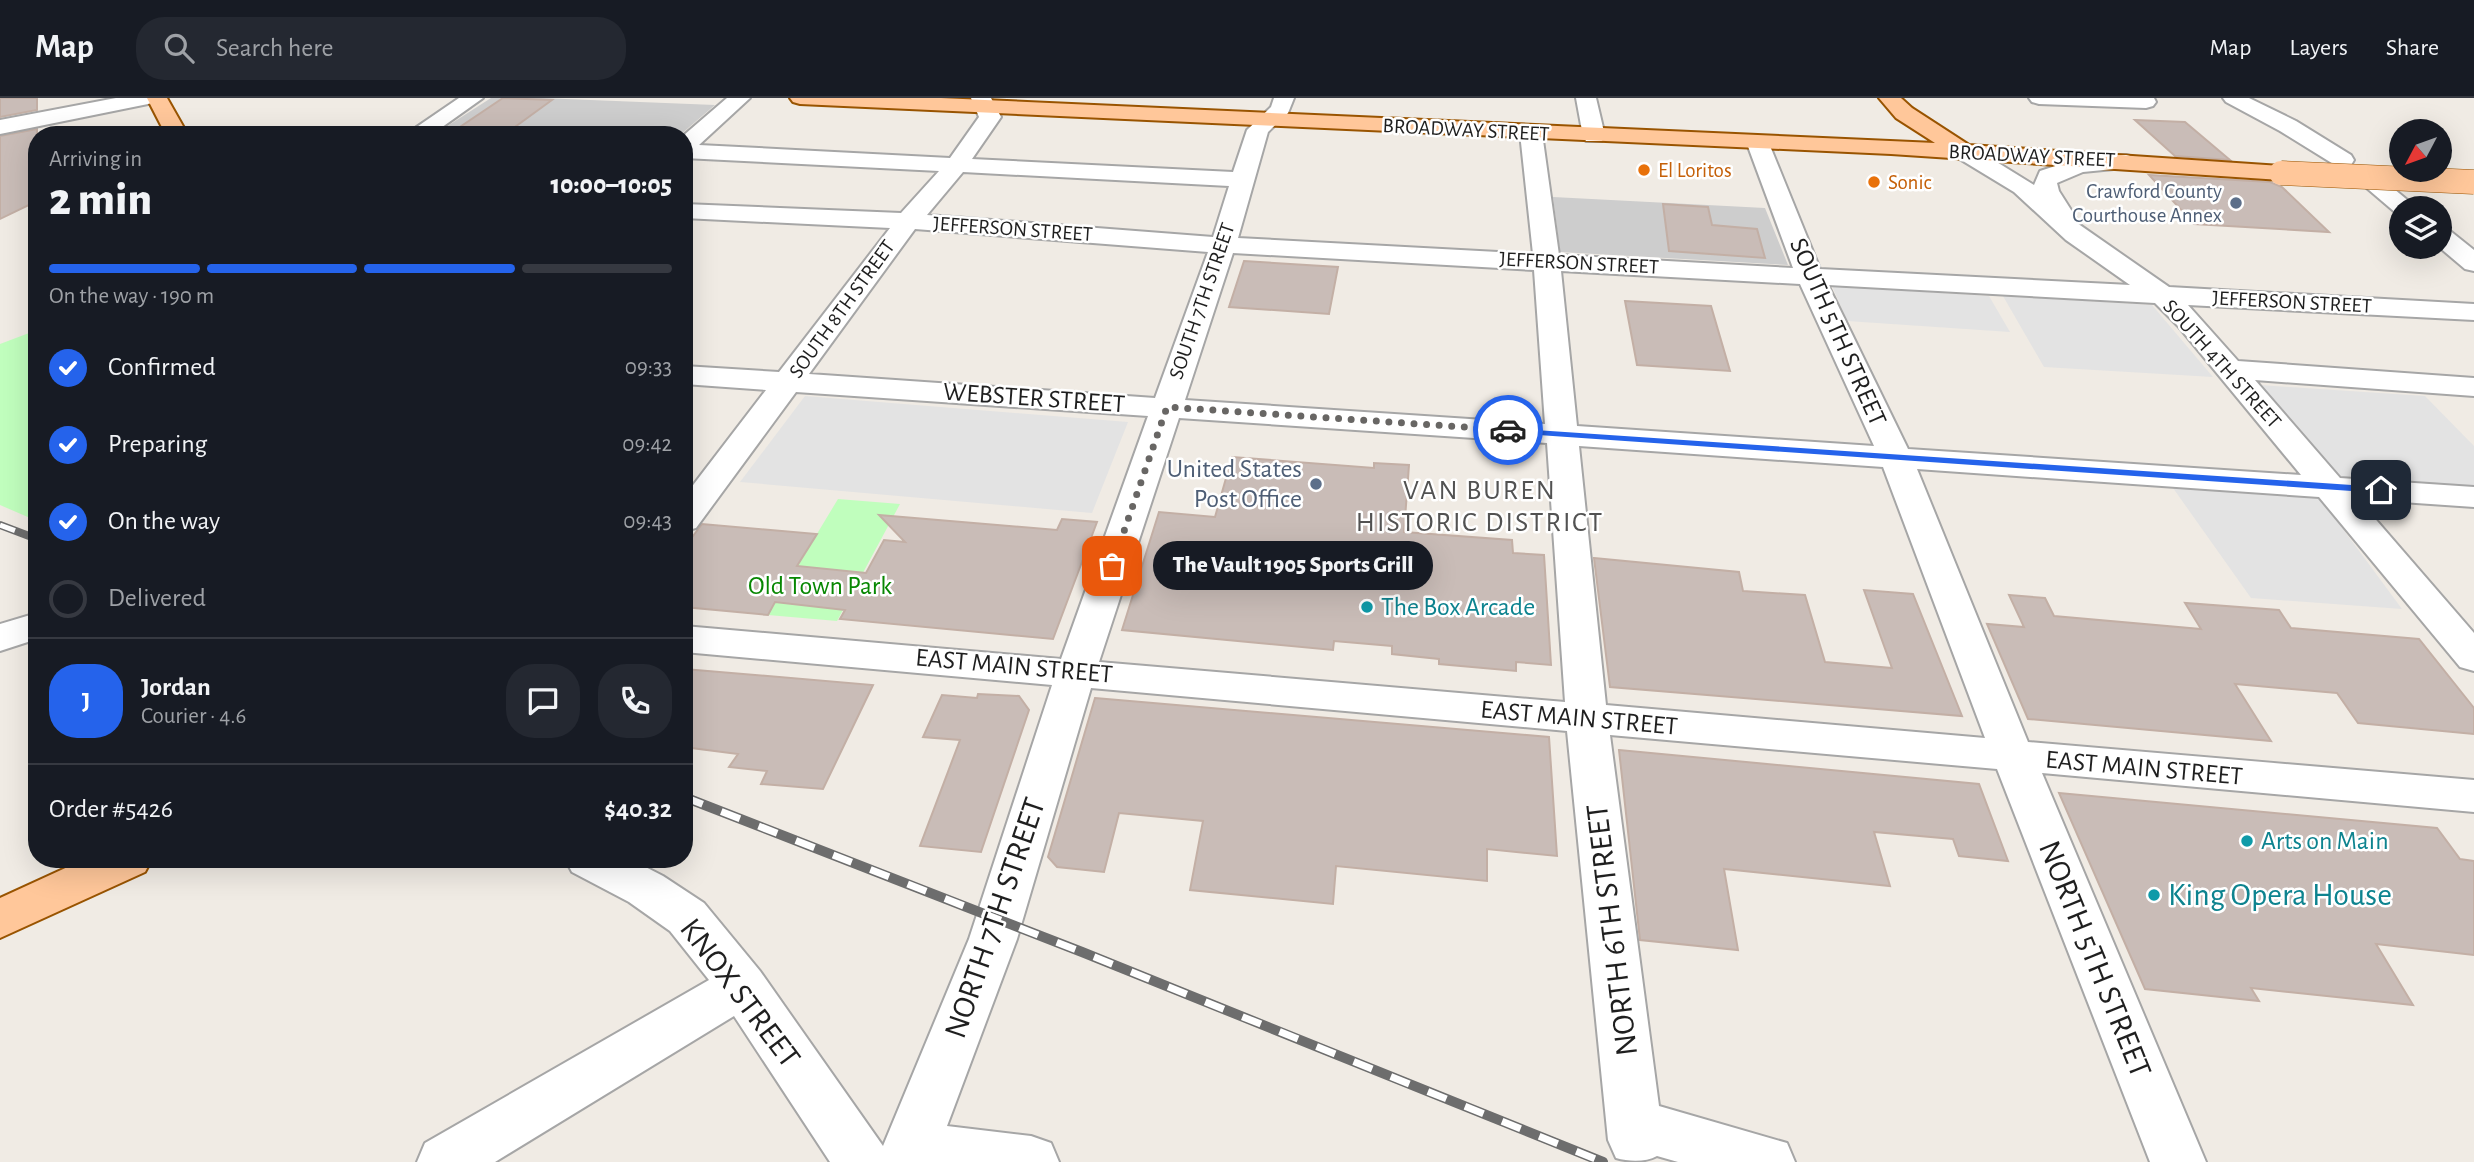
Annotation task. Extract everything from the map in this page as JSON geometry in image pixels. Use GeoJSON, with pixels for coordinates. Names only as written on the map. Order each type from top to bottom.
{"type":"FeatureCollection","features":[{"type":"Feature","properties":{"kind":"main road"},"geometry":{"type":"LineString","coordinates":[[158,98],[172,126]]}},
{"type":"Feature","properties":{"kind":"main road","name":"BROADWAY STREET"},"geometry":{"type":"LineString","coordinates":[[800,98],[1277,109],[1594,136],[1757,141],[2129,162],[2276,167]]}},
{"type":"Feature","properties":{"kind":"main road","name":"SOUTH 4TH STREET"},"geometry":{"type":"LineString","coordinates":[[1889,98],[1933,135],[1966,153]]}},
{"type":"Feature","properties":{"kind":"main road"},"geometry":{"type":"LineString","coordinates":[[2276,167],[2389,168]]}},
{"type":"Feature","properties":{"kind":"main road"},"geometry":{"type":"LineString","coordinates":[[2276,167],[2474,181]]}},
{"type":"Feature","properties":{"kind":"main road"},"geometry":{"type":"LineString","coordinates":[[2452,170],[2474,171]]}},
{"type":"Feature","properties":{"kind":"main road"},"geometry":{"type":"LineString","coordinates":[[0,919],[110,868]]}},
{"type":"Feature","properties":{"kind":"street"},"geometry":{"type":"LineString","coordinates":[[0,127],[148,98]]}},
{"type":"Feature","properties":{"kind":"street"},"geometry":{"type":"LineString","coordinates":[[430,126],[472,98]]}},
{"type":"Feature","properties":{"kind":"street"},"geometry":{"type":"LineString","coordinates":[[693,141],[740,98]]}},
{"type":"Feature","properties":{"kind":"street"},"geometry":{"type":"LineString","coordinates":[[1586,98],[1594,136]]}},
{"type":"Feature","properties":{"kind":"street"},"geometry":{"type":"LineString","coordinates":[[2039,98],[2146,103]]}},
{"type":"Feature","properties":{"kind":"street"},"geometry":{"type":"LineString","coordinates":[[2233,98],[2288,126],[2343,160]]}},
{"type":"Feature","properties":{"kind":"street","name":"SOUTH 8TH STREET"},"geometry":{"type":"LineString","coordinates":[[693,509],[908,221],[956,166],[990,117],[983,102]]}},
{"type":"Feature","properties":{"kind":"street","name":"SOUTH 7TH STREET"},"geometry":{"type":"LineString","coordinates":[[1076,671],[1223,245],[1258,130],[1277,109]]}},
{"type":"Feature","properties":{"kind":"street","name":"NORTH 6TH STREET"},"geometry":{"type":"LineString","coordinates":[[1531,132],[1547,261],[1587,720],[1635,1132],[1767,1162]]}},
{"type":"Feature","properties":{"kind":"street","name":"SOUTH 5TH STREET"},"geometry":{"type":"LineString","coordinates":[[1757,141],[1810,276],[1895,456],[2013,756]]}},
{"type":"Feature","properties":{"kind":"street"},"geometry":{"type":"LineString","coordinates":[[693,150],[1242,180]]}},
{"type":"Feature","properties":{"kind":"street","name":"SOUTH 4TH STREET"},"geometry":{"type":"LineString","coordinates":[[1966,153],[2022,187],[2075,235],[2163,296],[2188,320],[2474,658]]}},
{"type":"Feature","properties":{"kind":"street"},"geometry":{"type":"LineString","coordinates":[[2075,235],[2047,191],[2045,183],[2048,176],[2080,165],[2129,162]]}},
{"type":"Feature","properties":{"kind":"street"},"geometry":{"type":"LineString","coordinates":[[2374,184],[2390,196]]}},
{"type":"Feature","properties":{"kind":"street","name":"JEFFERSON STREET"},"geometry":{"type":"LineString","coordinates":[[693,211],[908,221],[1223,245],[2474,312]]}},
{"type":"Feature","properties":{"kind":"street"},"geometry":{"type":"LineString","coordinates":[[2452,246],[2474,263]]}},
{"type":"Feature","properties":{"kind":"street"},"geometry":{"type":"LineString","coordinates":[[2229,369],[2474,387]]}},
{"type":"Feature","properties":{"kind":"street","name":"WEBSTER STREET"},"geometry":{"type":"LineString","coordinates":[[693,376],[2474,497]]}},
{"type":"Feature","properties":{"kind":"street"},"geometry":{"type":"LineString","coordinates":[[0,638],[28,628]]}},
{"type":"Feature","properties":{"kind":"street","name":"EAST MAIN STREET"},"geometry":{"type":"LineString","coordinates":[[693,640],[1076,671],[1587,720],[2474,796]]}},
{"type":"Feature","properties":{"kind":"street","name":"NORTH 7TH STREET"},"geometry":{"type":"LineString","coordinates":[[892,1157],[993,939],[1076,671]]}},
{"type":"Feature","properties":{"kind":"street","name":"NORTH 5TH STREET"},"geometry":{"type":"LineString","coordinates":[[2013,756],[2178,1162]]}},
{"type":"Feature","properties":{"kind":"street","name":"KNOX STREET"},"geometry":{"type":"LineString","coordinates":[[605,868],[646,888],[687,917],[742,986],[892,1157]]}},
{"type":"Feature","properties":{"kind":"street"},"geometry":{"type":"LineString","coordinates":[[475,1154],[742,986]]}},
{"type":"Feature","properties":{"kind":"street"},"geometry":{"type":"LineString","coordinates":[[892,1157],[1031,1162]]}},
{"type":"Feature","properties":{"kind":"shaded area"},"geometry":{"type":"Polygon","coordinates":[[[491,98],[715,105],[690,126],[447,126],[491,98]]]}},
{"type":"Feature","properties":{"kind":"shaded area"},"geometry":{"type":"Polygon","coordinates":[[[1553,197],[1765,208],[1788,265],[1560,252],[1553,197]]]}},
{"type":"Feature","properties":{"kind":"shaded area"},"geometry":{"type":"Polygon","coordinates":[[[1832,286],[1989,296],[2010,332],[1847,321],[1832,286]]]}},
{"type":"Feature","properties":{"kind":"shaded area"},"geometry":{"type":"Polygon","coordinates":[[[2003,296],[2152,305],[2213,377],[2044,367],[2003,296]]]}},
{"type":"Feature","properties":{"kind":"shaded area"},"geometry":{"type":"Polygon","coordinates":[[[2259,385],[2425,396],[2474,446],[2474,486],[2338,477],[2259,385]]]}},
{"type":"Feature","properties":{"kind":"shaded area"},"geometry":{"type":"Polygon","coordinates":[[[805,396],[1128,422],[1092,513],[740,482],[805,396]]]}},
{"type":"Feature","properties":{"kind":"shaded area"},"geometry":{"type":"Polygon","coordinates":[[[2173,488],[2320,498],[2402,609],[2251,598],[2173,488]]]}},
{"type":"Feature","properties":{"kind":"green space"},"geometry":{"type":"Polygon","coordinates":[[[28,333],[28,517],[0,505],[0,344],[28,333]]]}},
{"type":"Feature","properties":{"kind":"green space","name":"Old Town Park"},"geometry":{"type":"Polygon","coordinates":[[[838,499],[900,504],[837,621],[768,615],[838,499]]]}},
{"type":"Feature","properties":{"kind":"building"},"geometry":{"type":"Polygon","coordinates":[[[0,98],[37,98],[37,110],[0,117],[0,98]]]}},
{"type":"Feature","properties":{"kind":"building"},"geometry":{"type":"Polygon","coordinates":[[[503,98],[552,100],[516,126],[461,126],[503,98]]]}},
{"type":"Feature","properties":{"kind":"building"},"geometry":{"type":"Polygon","coordinates":[[[2135,120],[2185,122],[2230,160],[2175,156],[2135,120]]]}},
{"type":"Feature","properties":{"kind":"building"},"geometry":{"type":"Polygon","coordinates":[[[28,131],[28,205],[0,219],[0,136],[28,131]]]}},
{"type":"Feature","properties":{"kind":"building","name":"Crawford County Courthouse Annex"},"geometry":{"type":"Polygon","coordinates":[[[2149,175],[2270,182],[2282,187],[2329,232],[2194,224],[2149,175]]]}},
{"type":"Feature","properties":{"kind":"building"},"geometry":{"type":"Polygon","coordinates":[[[1663,204],[1708,207],[1712,225],[1757,229],[1765,258],[1669,251],[1663,204]]]}},
{"type":"Feature","properties":{"kind":"building"},"geometry":{"type":"Polygon","coordinates":[[[1244,261],[1338,267],[1329,314],[1229,307],[1244,261]]]}},
{"type":"Feature","properties":{"kind":"building"},"geometry":{"type":"Polygon","coordinates":[[[1625,301],[1711,306],[1730,371],[1637,365],[1625,301]]]}},
{"type":"Feature","properties":{"kind":"building"},"geometry":{"type":"Polygon","coordinates":[[[1232,457],[1374,468],[1374,463],[1409,465],[1404,532],[1512,540],[1513,553],[1544,555],[1551,665],[1516,662],[1516,671],[1439,664],[1439,659],[1392,654],[1392,646],[1334,641],[1333,650],[1122,630],[1159,512],[1215,517],[1232,457]]]}},
{"type":"Feature","properties":{"kind":"building"},"geometry":{"type":"Polygon","coordinates":[[[879,515],[1057,530],[1062,519],[1097,522],[1053,639],[840,619],[845,610],[775,602],[768,615],[693,608],[693,536],[702,524],[817,534],[797,566],[866,573],[884,540],[905,542],[879,515]]]}},
{"type":"Feature","properties":{"kind":"building"},"geometry":{"type":"Polygon","coordinates":[[[1594,558],[1739,572],[1743,591],[1805,595],[1825,662],[1892,668],[1864,590],[1913,594],[1962,716],[1610,687],[1594,558]]]}},
{"type":"Feature","properties":{"kind":"building"},"geometry":{"type":"Polygon","coordinates":[[[2009,595],[2045,598],[2054,616],[2201,629],[2185,603],[2279,610],[2291,628],[2419,639],[2474,708],[2474,734],[2358,723],[2337,693],[2235,684],[2271,741],[2028,719],[1987,624],[2024,627],[2009,595]]]}},
{"type":"Feature","properties":{"kind":"building"},"geometry":{"type":"Polygon","coordinates":[[[693,670],[873,685],[823,789],[761,784],[767,771],[729,767],[738,754],[693,748],[693,670]]]}},
{"type":"Feature","properties":{"kind":"building"},"geometry":{"type":"Polygon","coordinates":[[[978,694],[1019,696],[1029,710],[981,852],[920,846],[960,740],[923,737],[942,695],[977,698],[978,694]]]}},
{"type":"Feature","properties":{"kind":"building"},"geometry":{"type":"Polygon","coordinates":[[[1095,698],[1549,737],[1557,856],[1487,849],[1487,881],[1336,866],[1333,904],[1190,890],[1203,821],[1119,813],[1104,872],[1057,867],[1048,857],[1095,698]]]}},
{"type":"Feature","properties":{"kind":"building"},"geometry":{"type":"Polygon","coordinates":[[[1619,750],[1979,784],[2008,861],[1959,856],[1953,839],[1874,832],[1890,886],[1724,869],[1738,950],[1640,940],[1619,750]]]}},
{"type":"Feature","properties":{"kind":"building"},"geometry":{"type":"Polygon","coordinates":[[[2059,793],[2437,828],[2460,859],[2474,861],[2474,955],[2376,944],[2413,1005],[2251,988],[2259,1001],[2145,989],[2059,793]]]}},
{"type":"Feature","properties":{"kind":"railway"},"geometry":{"type":"LineString","coordinates":[[0,525],[28,536]]}},
{"type":"Feature","properties":{"kind":"railway"},"geometry":{"type":"LineString","coordinates":[[693,801],[1082,952],[1603,1162]]}},
{"type":"Feature","properties":{"kind":"way so far"},"geometry":{"type":"LineString","coordinates":[[1112,566],[1167,407],[1508,430]]}},
{"type":"Feature","properties":{"kind":"place","name":"El Loritos"},"geometry":{"type":"Point","coordinates":[1644,170]}},
{"type":"Feature","properties":{"kind":"place","name":"Sonic"},"geometry":{"type":"Point","coordinates":[1874,182]}},
{"type":"Feature","properties":{"kind":"place","name":"Crawford County Courthouse Annex"},"geometry":{"type":"Point","coordinates":[2236,203]}},
{"type":"Feature","properties":{"kind":"place","name":"United States Post Office"},"geometry":{"type":"Point","coordinates":[1316,484]}},
{"type":"Feature","properties":{"kind":"place","name":"The Vault 1905 Sports Grill"},"geometry":{"type":"Point","coordinates":[1112,566]}},
{"type":"Feature","properties":{"kind":"place","name":"The Box Arcade"},"geometry":{"type":"Point","coordinates":[1367,607]}},
{"type":"Feature","properties":{"kind":"place","name":"Arts on Main"},"geometry":{"type":"Point","coordinates":[2247,841]}},
{"type":"Feature","properties":{"kind":"place","name":"King Opera House"},"geometry":{"type":"Point","coordinates":[2154,895]}},
{"type":"Feature","properties":{"kind":"district","name":"VAN BUREN HISTORIC DISTRICT"},"geometry":{"type":"Point","coordinates":[1480,507]}},
{"type":"Feature","properties":{"kind":"route"},"geometry":{"type":"LineString","coordinates":[[1508,430],[2381,490]]}}]}
